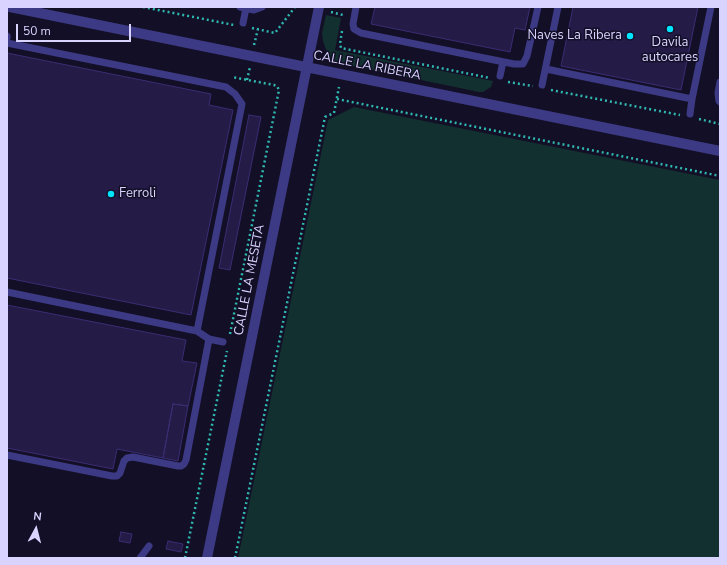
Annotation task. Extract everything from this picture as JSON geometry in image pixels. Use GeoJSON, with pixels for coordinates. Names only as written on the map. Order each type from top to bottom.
{"type":"FeatureCollection","features":[{"type":"Feature","properties":{"kind":"street","name":"CALLE LA RIBERA"},"geometry":{"type":"LineString","coordinates":[[10,7],[720,151]]}},
{"type":"Feature","properties":{"kind":"street","name":"CALLE LA MESETA"},"geometry":{"type":"LineString","coordinates":[[207,558],[319,7]]}},
{"type":"Feature","properties":{"kind":"lane"},"geometry":{"type":"LineString","coordinates":[[243,22],[243,8],[254,10],[262,7]]}},
{"type":"Feature","properties":{"kind":"lane"},"geometry":{"type":"LineString","coordinates":[[356,7],[353,24],[354,29],[361,33],[514,64],[523,64],[527,56],[538,7]]}},
{"type":"Feature","properties":{"kind":"lane"},"geometry":{"type":"LineString","coordinates":[[542,85],[558,7]]}},
{"type":"Feature","properties":{"kind":"lane"},"geometry":{"type":"LineString","coordinates":[[690,114],[711,7]]}},
{"type":"Feature","properties":{"kind":"lane"},"geometry":{"type":"LineString","coordinates":[[7,43],[190,76],[226,87],[236,94],[242,104],[196,331]]}},
{"type":"Feature","properties":{"kind":"lane"},"geometry":{"type":"LineString","coordinates":[[500,76],[503,62]]}},
{"type":"Feature","properties":{"kind":"lane"},"geometry":{"type":"LineString","coordinates":[[546,69],[692,99]]}},
{"type":"Feature","properties":{"kind":"lane"},"geometry":{"type":"LineString","coordinates":[[720,82],[718,93],[720,102]]}},
{"type":"Feature","properties":{"kind":"lane"},"geometry":{"type":"LineString","coordinates":[[7,292],[196,331],[209,339],[223,342]]}},
{"type":"Feature","properties":{"kind":"lane"},"geometry":{"type":"LineString","coordinates":[[7,455],[112,476],[117,476],[120,473],[124,461],[127,458],[133,457],[181,466],[186,460],[209,339]]}},
{"type":"Feature","properties":{"kind":"lane"},"geometry":{"type":"LineString","coordinates":[[140,558],[148,546]]}},
{"type":"Feature","properties":{"kind":"path"},"geometry":{"type":"LineString","coordinates":[[143,7],[235,25]]}},
{"type":"Feature","properties":{"kind":"path"},"geometry":{"type":"LineString","coordinates":[[250,28],[275,33],[295,7]]}},
{"type":"Feature","properties":{"kind":"path"},"geometry":{"type":"LineString","coordinates":[[342,30],[340,44],[341,48],[492,78]]}},
{"type":"Feature","properties":{"kind":"path"},"geometry":{"type":"LineString","coordinates":[[226,76],[274,85],[277,86],[279,90],[230,335]]}},
{"type":"Feature","properties":{"kind":"path"},"geometry":{"type":"LineString","coordinates":[[507,81],[535,87]]}},
{"type":"Feature","properties":{"kind":"path"},"geometry":{"type":"LineString","coordinates":[[235,558],[325,117],[334,113],[340,82]]}},
{"type":"Feature","properties":{"kind":"path"},"geometry":{"type":"LineString","coordinates":[[550,90],[681,116]]}},
{"type":"Feature","properties":{"kind":"path"},"geometry":{"type":"LineString","coordinates":[[337,99],[720,176]]}},
{"type":"Feature","properties":{"kind":"path"},"geometry":{"type":"LineString","coordinates":[[697,119],[720,124]]}},
{"type":"Feature","properties":{"kind":"path"},"geometry":{"type":"LineString","coordinates":[[185,558],[227,351]]}},
{"type":"Feature","properties":{"kind":"green space"},"geometry":{"type":"Polygon","coordinates":[[[326,15],[341,18],[335,50],[493,81],[491,87],[483,92],[479,92],[334,62],[328,55],[323,41],[322,33],[326,15]]]}},
{"type":"Feature","properties":{"kind":"green space"},"geometry":{"type":"Polygon","coordinates":[[[354,107],[720,180],[720,558],[238,558],[328,120],[354,107]]]}},
{"type":"Feature","properties":{"kind":"building"},"geometry":{"type":"Polygon","coordinates":[[[375,7],[530,7],[525,30],[515,28],[510,52],[371,24],[375,7]]]}},
{"type":"Feature","properties":{"kind":"building","name":"Naves La Ribera"},"geometry":{"type":"Polygon","coordinates":[[[573,7],[698,7],[681,90],[561,66],[573,7]]]}},
{"type":"Feature","properties":{"kind":"building","name":"Ferroli"},"geometry":{"type":"Polygon","coordinates":[[[7,53],[211,94],[209,105],[233,110],[191,315],[7,278],[7,53]]]}},
{"type":"Feature","properties":{"kind":"building"},"geometry":{"type":"Polygon","coordinates":[[[249,115],[261,117],[230,270],[219,268],[249,115]]]}},
{"type":"Feature","properties":{"kind":"building"},"geometry":{"type":"Polygon","coordinates":[[[7,305],[186,340],[182,361],[197,363],[188,406],[173,404],[163,458],[117,449],[113,469],[7,448],[7,305]]]}},
{"type":"Feature","properties":{"kind":"building"},"geometry":{"type":"Polygon","coordinates":[[[173,404],[188,406],[178,461],[163,458],[173,404]]]}},
{"type":"Feature","properties":{"kind":"building"},"geometry":{"type":"Polygon","coordinates":[[[121,532],[132,534],[130,543],[119,541],[121,532]]]}},
{"type":"Feature","properties":{"kind":"building"},"geometry":{"type":"Polygon","coordinates":[[[168,541],[183,544],[181,552],[166,549],[168,541]]]}},
{"type":"Feature","properties":{"kind":"place","name":"Davila autocares"},"geometry":{"type":"Point","coordinates":[670,29]}},
{"type":"Feature","properties":{"kind":"place","name":"Naves La Ribera"},"geometry":{"type":"Point","coordinates":[630,36]}},
{"type":"Feature","properties":{"kind":"place","name":"Ferroli"},"geometry":{"type":"Point","coordinates":[111,194]}}]}
